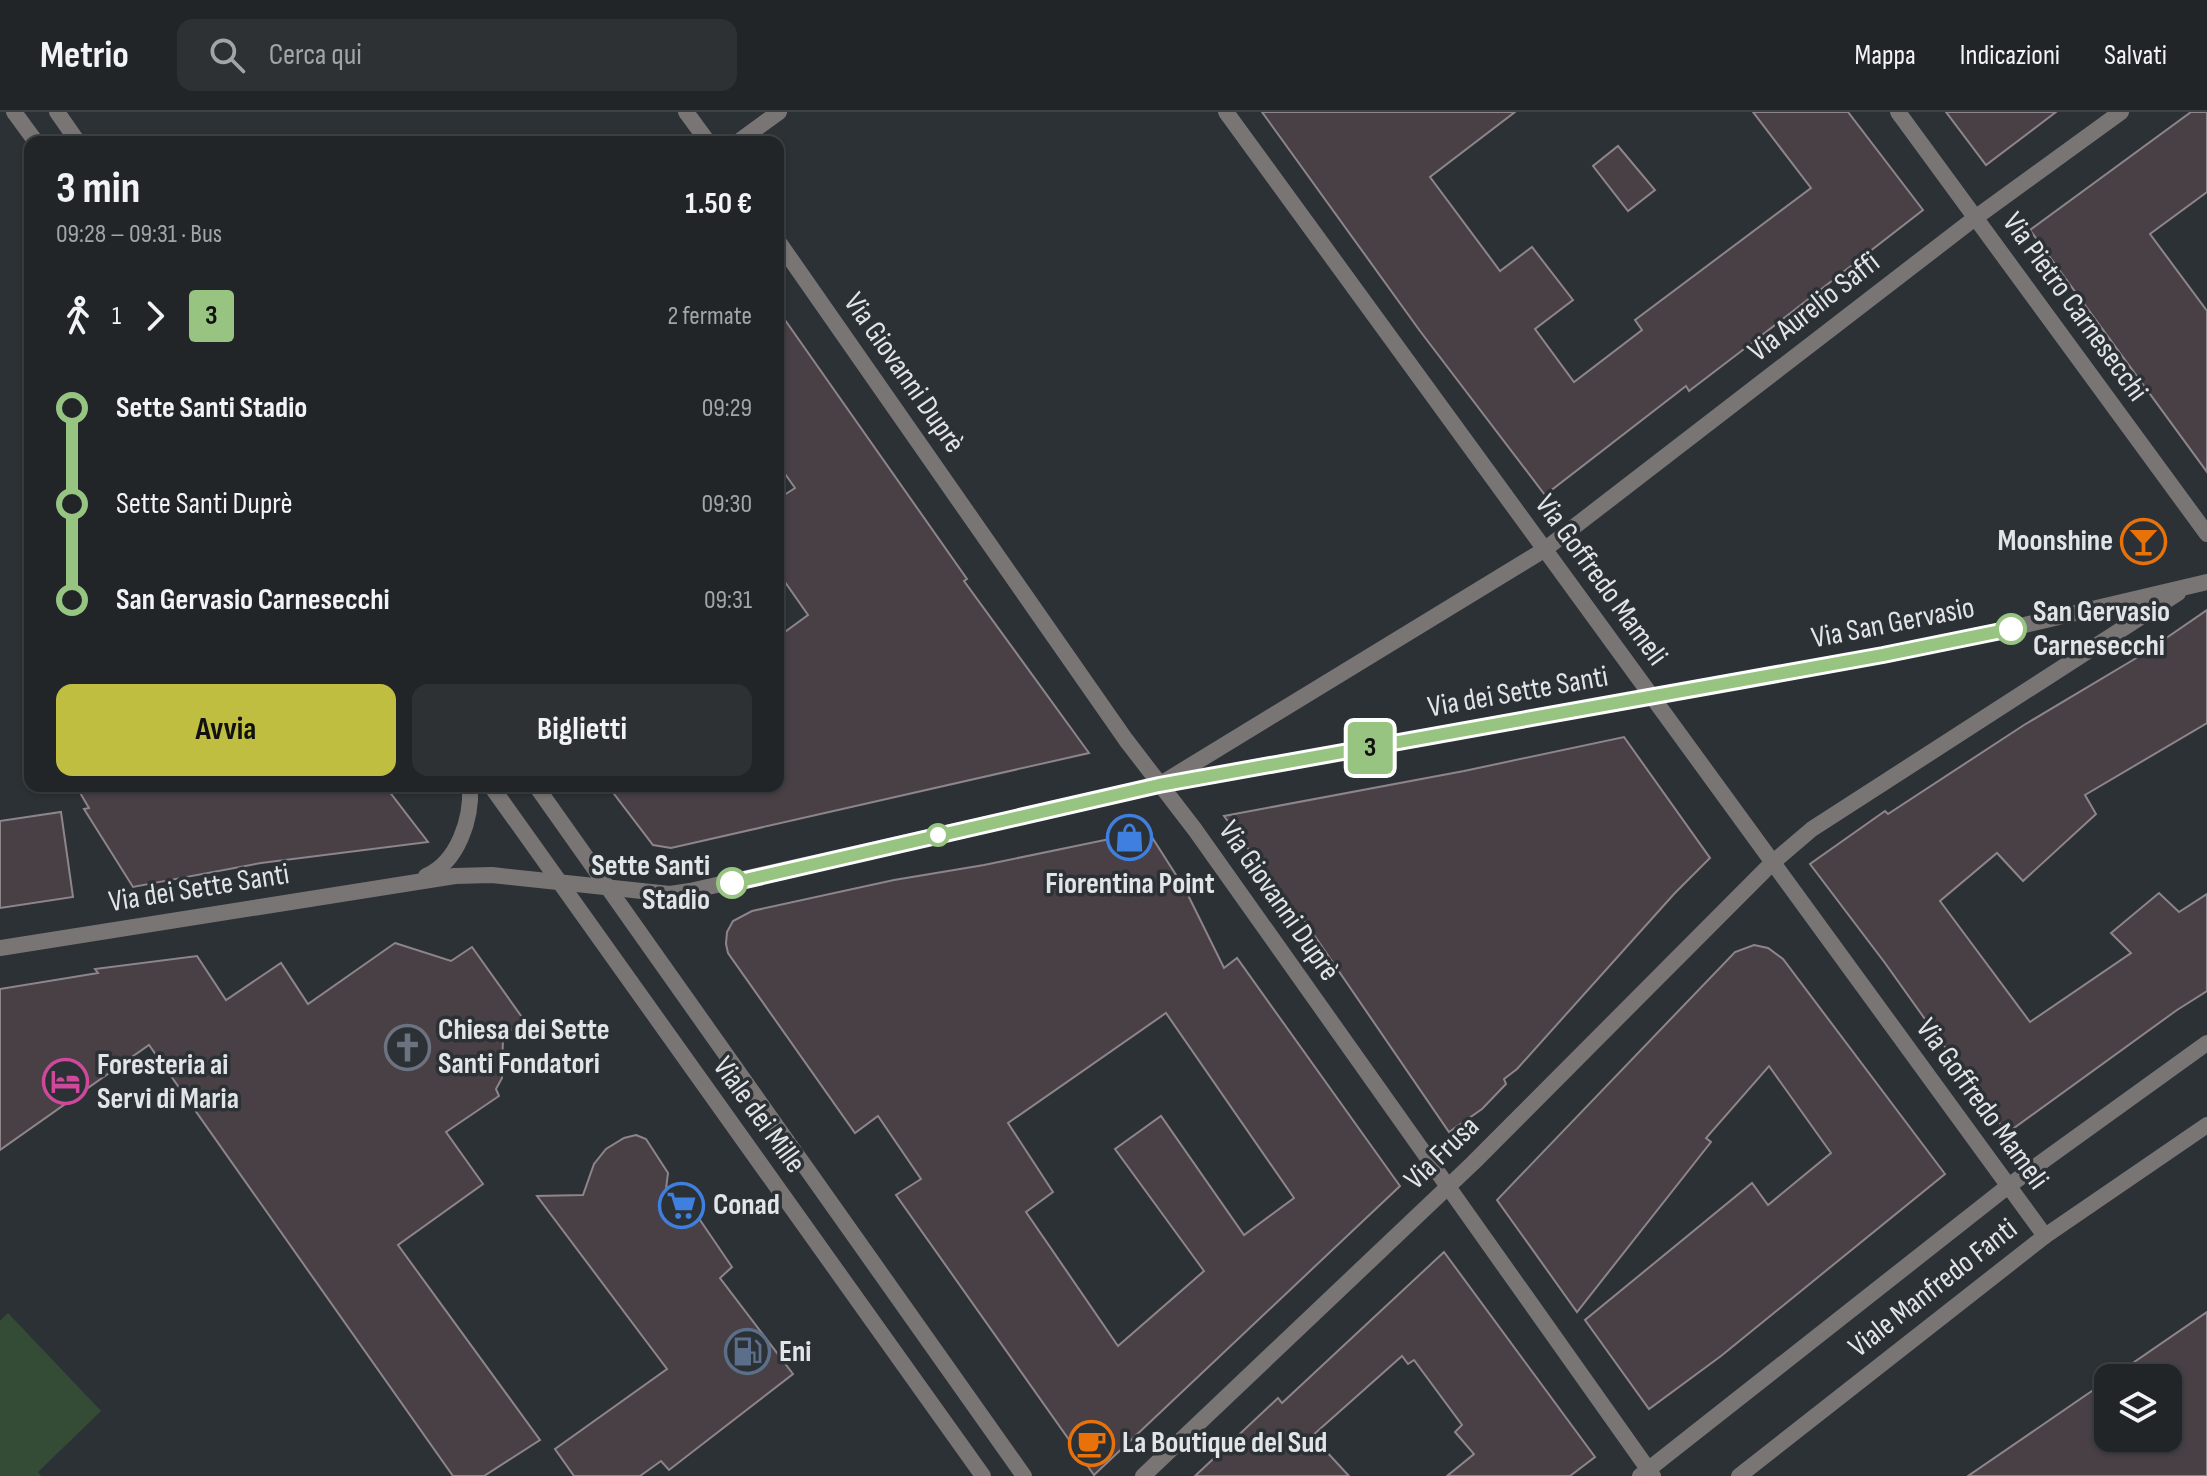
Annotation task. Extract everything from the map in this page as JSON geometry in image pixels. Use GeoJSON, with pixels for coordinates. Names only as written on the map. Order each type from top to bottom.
{"type":"FeatureCollection","features":[{"type":"Feature","properties":{"kind":"street"},"geometry":{"type":"LineString","coordinates":[[14,112],[32,136]]}},
{"type":"Feature","properties":{"kind":"street"},"geometry":{"type":"LineString","coordinates":[[57,112],[74,136]]}},
{"type":"Feature","properties":{"kind":"street"},"geometry":{"type":"LineString","coordinates":[[686,112],[704,136]]}},
{"type":"Feature","properties":{"kind":"street"},"geometry":{"type":"LineString","coordinates":[[746,136],[779,112]]}},
{"type":"Feature","properties":{"kind":"street","name":"Via Goffredo Mameli"},"geometry":{"type":"LineString","coordinates":[[1226,112],[2045,1236]]}},
{"type":"Feature","properties":{"kind":"street","name":"Via Pietro Carnesecchi"},"geometry":{"type":"LineString","coordinates":[[1898,112],[2207,534]]}},
{"type":"Feature","properties":{"kind":"street","name":"Via Aurelio Saffi"},"geometry":{"type":"LineString","coordinates":[[1544,550],[1975,218],[2121,112]]}},
{"type":"Feature","properties":{"kind":"street","name":"Via Giovanni Duprè"},"geometry":{"type":"LineString","coordinates":[[784,250],[1647,1474]]}},
{"type":"Feature","properties":{"kind":"street","name":"Via dei Sette Santi"},"geometry":{"type":"LineString","coordinates":[[1159,785],[1544,550]]}},
{"type":"Feature","properties":{"kind":"street","name":"Via San Gervasio"},"geometry":{"type":"LineString","coordinates":[[1651,695],[1984,634],[2199,584]]}},
{"type":"Feature","properties":{"kind":"street","name":"Via San Gervasio"},"geometry":{"type":"LineString","coordinates":[[1772,863],[1812,829],[2199,584]]}},
{"type":"Feature","properties":{"kind":"street","name":"Via dei Sette Santi"},"geometry":{"type":"LineString","coordinates":[[0,948],[455,876],[492,875],[670,894],[690,891],[1159,785],[1651,695]]}},
{"type":"Feature","properties":{"kind":"street","name":"Via dei Sette Santi"},"geometry":{"type":"LineString","coordinates":[[406,883],[429,875],[447,862],[456,849],[467,819],[469,792]]}},
{"type":"Feature","properties":{"kind":"street","name":"Viale dei Mille"},"geometry":{"type":"LineString","coordinates":[[495,792],[983,1476]]}},
{"type":"Feature","properties":{"kind":"street","name":"Viale dei Mille"},"geometry":{"type":"LineString","coordinates":[[540,792],[1024,1476]]}},
{"type":"Feature","properties":{"kind":"street","name":"Via Frusa"},"geometry":{"type":"LineString","coordinates":[[1143,1476],[1447,1188],[1772,863]]}},
{"type":"Feature","properties":{"kind":"street"},"geometry":{"type":"LineString","coordinates":[[1647,1474],[2007,1187],[2207,1043]]}},
{"type":"Feature","properties":{"kind":"street","name":"Viale Manfredo Fanti"},"geometry":{"type":"LineString","coordinates":[[1739,1476],[2045,1236],[2207,1125]]}},
{"type":"Feature","properties":{"kind":"green space"},"geometry":{"type":"Polygon","coordinates":[[[8,1313],[101,1411],[38,1472],[41,1476],[0,1476],[0,1321],[8,1313]]]}},
{"type":"Feature","properties":{"kind":"building"},"geometry":{"type":"Polygon","coordinates":[[[1262,112],[1515,112],[1430,177],[1500,271],[1532,247],[1573,300],[1535,329],[1574,382],[1642,330],[1635,320],[1811,188],[1753,112],[1848,112],[1923,210],[1689,391],[1686,386],[1545,495],[1420,331],[1262,112]]]}},
{"type":"Feature","properties":{"kind":"building"},"geometry":{"type":"Polygon","coordinates":[[[1946,112],[2056,112],[1986,165],[1946,112]]]}},
{"type":"Feature","properties":{"kind":"building"},"geometry":{"type":"Polygon","coordinates":[[[2191,112],[2207,112],[2207,192],[2150,234],[2207,311],[2207,472],[2030,230],[2191,112]]]}},
{"type":"Feature","properties":{"kind":"building"},"geometry":{"type":"Polygon","coordinates":[[[1618,146],[1655,190],[1628,211],[1593,166],[1618,146]]]}},
{"type":"Feature","properties":{"kind":"building"},"geometry":{"type":"Polygon","coordinates":[[[784,319],[967,579],[964,581],[1089,753],[671,848],[653,845],[613,792],[784,792],[784,633],[808,615],[784,581],[784,495],[795,488],[784,472],[784,319]]]}},
{"type":"Feature","properties":{"kind":"building"},"geometry":{"type":"Polygon","coordinates":[[[2207,610],[2207,723],[2085,795],[2096,814],[2023,881],[1997,853],[1940,901],[2030,1022],[2131,953],[2111,933],[2159,893],[2179,912],[2207,894],[2207,991],[2007,1133],[1810,864],[1885,811],[1888,814],[2024,725],[2143,654],[2207,610]]]}},
{"type":"Feature","properties":{"kind":"building"},"geometry":{"type":"Polygon","coordinates":[[[1624,737],[1710,858],[1517,1069],[1504,1079],[1506,1084],[1482,1109],[1449,1132],[1301,916],[1299,918],[1224,816],[1624,737]]]}},
{"type":"Feature","properties":{"kind":"building"},"geometry":{"type":"Polygon","coordinates":[[[80,792],[390,792],[428,842],[261,863],[133,887],[84,809],[89,808],[80,792]]]}},
{"type":"Feature","properties":{"kind":"building"},"geometry":{"type":"Polygon","coordinates":[[[61,812],[73,897],[0,908],[0,821],[61,812]]]}},
{"type":"Feature","properties":{"kind":"building"},"geometry":{"type":"Polygon","coordinates":[[[1148,831],[1185,889],[1224,968],[1237,958],[1400,1186],[1094,1475],[896,1195],[921,1179],[878,1116],[855,1133],[728,953],[726,944],[727,932],[733,921],[752,911],[894,880],[1148,831]],[[1166,1013],[1008,1123],[1053,1192],[1026,1212],[1118,1346],[1204,1271],[1115,1149],[1161,1116],[1244,1235],[1294,1198],[1166,1013]]]}},
{"type":"Feature","properties":{"kind":"building"},"geometry":{"type":"Polygon","coordinates":[[[395,943],[451,961],[472,947],[524,1020],[503,1036],[502,1078],[496,1089],[499,1096],[446,1132],[483,1184],[398,1245],[540,1440],[484,1476],[453,1476],[149,1045],[0,1150],[0,989],[98,973],[95,969],[197,956],[226,1000],[281,963],[308,1004],[395,943]]]}},
{"type":"Feature","properties":{"kind":"building"},"geometry":{"type":"Polygon","coordinates":[[[1754,945],[1768,948],[1783,959],[1945,1174],[1721,1356],[1649,1409],[1585,1320],[1752,1183],[1768,1205],[1831,1153],[1769,1066],[1706,1138],[1711,1142],[1577,1312],[1497,1200],[1735,952],[1754,945]]]}},
{"type":"Feature","properties":{"kind":"building"},"geometry":{"type":"Polygon","coordinates":[[[636,1135],[646,1139],[668,1173],[666,1189],[683,1195],[732,1267],[720,1278],[793,1374],[669,1470],[661,1461],[640,1476],[574,1476],[555,1449],[667,1369],[537,1196],[583,1195],[594,1164],[606,1149],[636,1135]]]}},
{"type":"Feature","properties":{"kind":"building"},"geometry":{"type":"Polygon","coordinates":[[[1444,1252],[1595,1457],[1570,1476],[1447,1476],[1474,1454],[1455,1432],[1462,1425],[1414,1360],[1408,1364],[1402,1356],[1312,1436],[1349,1476],[1195,1476],[1278,1398],[1282,1403],[1444,1252]]]}},
{"type":"Feature","properties":{"kind":"building"},"geometry":{"type":"Polygon","coordinates":[[[2207,1312],[2207,1476],[1968,1476],[2094,1390],[2094,1452],[2182,1452],[2182,1364],[2131,1364],[2207,1312]]]}},
{"type":"Feature","properties":{"kind":"bus line","name":"3"},"geometry":{"type":"LineString","coordinates":[[732,883],[1159,785],[1883,655],[2011,629]]}},
{"type":"Feature","properties":{"kind":"place","name":"Moonshine"},"geometry":{"type":"Point","coordinates":[2144,541]}},
{"type":"Feature","properties":{"kind":"place","name":"San Gervasio Carnesecchi"},"geometry":{"type":"Point","coordinates":[2011,629]}},
{"type":"Feature","properties":{"kind":"place","name":"Fiorentina Point"},"geometry":{"type":"Point","coordinates":[1130,838]}},
{"type":"Feature","properties":{"kind":"place","name":"Sette Santi Stadio"},"geometry":{"type":"Point","coordinates":[732,883]}},
{"type":"Feature","properties":{"kind":"place","name":"Chiesa dei Sette Santi Fondatori"},"geometry":{"type":"Point","coordinates":[407,1047]}},
{"type":"Feature","properties":{"kind":"place","name":"Foresteria ai Servi di Maria"},"geometry":{"type":"Point","coordinates":[66,1082]}},
{"type":"Feature","properties":{"kind":"place","name":"Conad"},"geometry":{"type":"Point","coordinates":[682,1205]}},
{"type":"Feature","properties":{"kind":"place","name":"Eni"},"geometry":{"type":"Point","coordinates":[748,1352]}},
{"type":"Feature","properties":{"kind":"place","name":"La Boutique del Sud"},"geometry":{"type":"Point","coordinates":[1091,1443]}}]}
